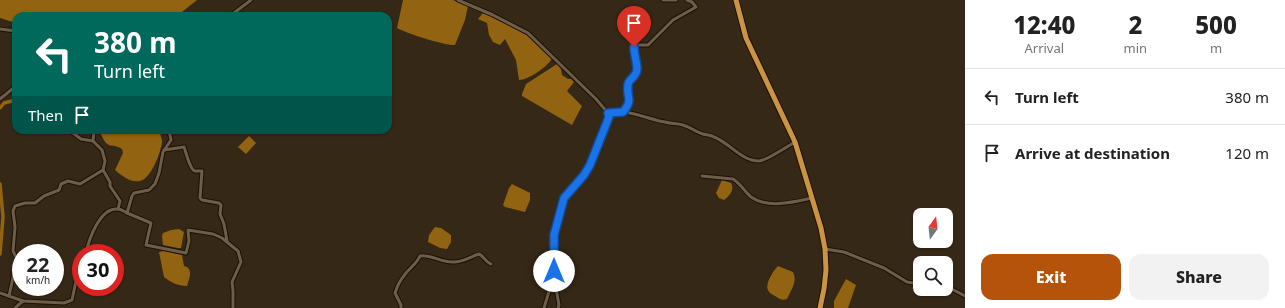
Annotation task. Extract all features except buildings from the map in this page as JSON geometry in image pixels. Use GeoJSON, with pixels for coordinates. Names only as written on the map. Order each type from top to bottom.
{"type":"FeatureCollection","features":[{"type":"Feature","properties":{"kind":"highway"},"geometry":{"type":"LineString","coordinates":[[736,0],[746,38],[794,142],[821,228],[825,249],[824,283],[820,308]]}},
{"type":"Feature","properties":{"kind":"street"},"geometry":{"type":"LineString","coordinates":[[235,12],[251,0]]}},
{"type":"Feature","properties":{"kind":"street"},"geometry":{"type":"LineString","coordinates":[[458,0],[528,33],[608,113],[609,117],[590,165],[584,175],[564,198],[554,235],[554,277],[559,305],[558,308]]}},
{"type":"Feature","properties":{"kind":"street"},"geometry":{"type":"LineString","coordinates":[[663,0],[676,0]]}},
{"type":"Feature","properties":{"kind":"street"},"geometry":{"type":"LineString","coordinates":[[623,112],[629,102],[629,81],[635,76],[637,69],[634,47],[638,45],[648,45],[673,20],[696,7],[692,2],[687,0]]}},
{"type":"Feature","properties":{"kind":"street"},"geometry":{"type":"LineString","coordinates":[[0,29],[12,30]]}},
{"type":"Feature","properties":{"kind":"street"},"geometry":{"type":"LineString","coordinates":[[0,99],[12,89]]}},
{"type":"Feature","properties":{"kind":"street"},"geometry":{"type":"LineString","coordinates":[[608,113],[623,112],[688,126],[701,133],[714,136],[719,140],[726,142],[740,155],[760,161],[765,160],[794,142]]}},
{"type":"Feature","properties":{"kind":"street"},"geometry":{"type":"LineString","coordinates":[[75,134],[82,139],[93,141],[102,150],[104,161],[103,170],[110,182],[110,186],[120,202],[118,209]]}},
{"type":"Feature","properties":{"kind":"street"},"geometry":{"type":"LineString","coordinates":[[93,141],[94,134]]}},
{"type":"Feature","properties":{"kind":"street"},"geometry":{"type":"LineString","coordinates":[[127,213],[134,193],[149,190],[155,184],[164,150],[171,140],[170,134]]}},
{"type":"Feature","properties":{"kind":"street"},"geometry":{"type":"LineString","coordinates":[[164,150],[184,147],[193,170],[202,171],[200,198],[202,200],[219,203],[221,205],[220,214],[224,224],[227,241]]}},
{"type":"Feature","properties":{"kind":"street"},"geometry":{"type":"LineString","coordinates":[[9,296],[17,259],[13,251],[13,211],[15,206],[25,203],[35,203],[44,196],[59,190],[61,184],[68,181],[80,184],[103,170]]}},
{"type":"Feature","properties":{"kind":"street"},"geometry":{"type":"LineString","coordinates":[[702,176],[733,180],[752,198],[769,203],[793,203],[812,198]]}},
{"type":"Feature","properties":{"kind":"street"},"geometry":{"type":"LineString","coordinates":[[88,244],[99,222],[109,211],[118,209],[151,223],[146,245],[186,253],[189,241],[188,230],[212,234],[227,241],[238,251],[241,262],[232,282],[233,308]]}},
{"type":"Feature","properties":{"kind":"street"},"geometry":{"type":"LineString","coordinates":[[825,249],[844,252],[884,268],[907,282],[913,283]]}},
{"type":"Feature","properties":{"kind":"street"},"geometry":{"type":"LineString","coordinates":[[400,308],[401,305],[395,293],[397,285],[405,274],[418,261],[420,256],[424,255],[436,260],[460,262],[479,254],[491,264]]}},
{"type":"Feature","properties":{"kind":"street"},"geometry":{"type":"LineString","coordinates":[[544,308],[554,277]]}},
{"type":"Feature","properties":{"kind":"street"},"geometry":{"type":"LineString","coordinates":[[953,290],[965,296]]}},
{"type":"Feature","properties":{"kind":"street"},"geometry":{"type":"LineString","coordinates":[[0,293],[23,301],[64,303],[72,300],[73,296]]}},
{"type":"Feature","properties":{"kind":"street"},"geometry":{"type":"LineString","coordinates":[[15,308],[23,301]]}},
{"type":"Feature","properties":{"kind":"shaded area"},"geometry":{"type":"Polygon","coordinates":[[[0,0],[197,0],[182,12],[12,12],[12,22],[0,18],[0,0]]]}},
{"type":"Feature","properties":{"kind":"shaded area"},"geometry":{"type":"Polygon","coordinates":[[[403,0],[453,0],[468,6],[465,20],[455,45],[426,39],[397,28],[403,0]]]}},
{"type":"Feature","properties":{"kind":"shaded area"},"geometry":{"type":"Polygon","coordinates":[[[483,13],[514,26],[528,35],[552,58],[547,65],[528,78],[519,80],[516,60],[505,39],[500,45],[493,42],[489,35],[487,23],[478,19],[483,13]]]}},
{"type":"Feature","properties":{"kind":"shaded area"},"geometry":{"type":"Polygon","coordinates":[[[557,64],[561,69],[562,75],[574,82],[567,91],[582,106],[572,125],[522,96],[526,84],[557,64]]]}},
{"type":"Feature","properties":{"kind":"shaded area"},"geometry":{"type":"Polygon","coordinates":[[[101,134],[160,134],[162,142],[160,152],[152,170],[144,179],[140,181],[133,181],[115,170],[123,153],[122,149],[106,143],[101,134]]]}},
{"type":"Feature","properties":{"kind":"shaded area"},"geometry":{"type":"Polygon","coordinates":[[[249,136],[256,143],[246,154],[238,147],[249,136]]]}},
{"type":"Feature","properties":{"kind":"shaded area"},"geometry":{"type":"Polygon","coordinates":[[[722,180],[731,183],[732,186],[731,193],[724,200],[719,198],[716,193],[722,180]]]}},
{"type":"Feature","properties":{"kind":"shaded area"},"geometry":{"type":"Polygon","coordinates":[[[512,184],[530,193],[530,200],[525,212],[505,207],[503,205],[512,184]]]}},
{"type":"Feature","properties":{"kind":"shaded area"},"geometry":{"type":"Polygon","coordinates":[[[435,227],[441,228],[451,235],[451,242],[447,249],[440,248],[428,242],[429,235],[435,227]]]}},
{"type":"Feature","properties":{"kind":"shaded area"},"geometry":{"type":"Polygon","coordinates":[[[179,229],[184,232],[181,248],[163,245],[163,233],[179,229]]]}},
{"type":"Feature","properties":{"kind":"shaded area"},"geometry":{"type":"Polygon","coordinates":[[[164,251],[182,255],[184,266],[190,271],[187,286],[174,283],[164,277],[159,252],[164,251]]]}},
{"type":"Feature","properties":{"kind":"shaded area"},"geometry":{"type":"Polygon","coordinates":[[[778,266],[793,272],[795,279],[787,299],[785,300],[771,294],[767,287],[770,278],[778,266]]]}},
{"type":"Feature","properties":{"kind":"shaded area"},"geometry":{"type":"Polygon","coordinates":[[[846,279],[856,285],[848,308],[834,308],[834,301],[846,279]]]}},
{"type":"Feature","properties":{"kind":"waterway"},"geometry":{"type":"LineString","coordinates":[[0,108],[4,103],[12,101]]}},
{"type":"Feature","properties":{"kind":"waterway"},"geometry":{"type":"LineString","coordinates":[[0,184],[3,217],[0,254]]}},
{"type":"Feature","properties":{"kind":"route"},"geometry":{"type":"LineString","coordinates":[[554,271],[555,263],[553,242],[559,212],[564,198],[584,175],[590,165],[609,117],[608,113],[623,112],[628,106],[630,96],[628,85],[629,81],[635,76],[637,69],[634,47]]}}]}
